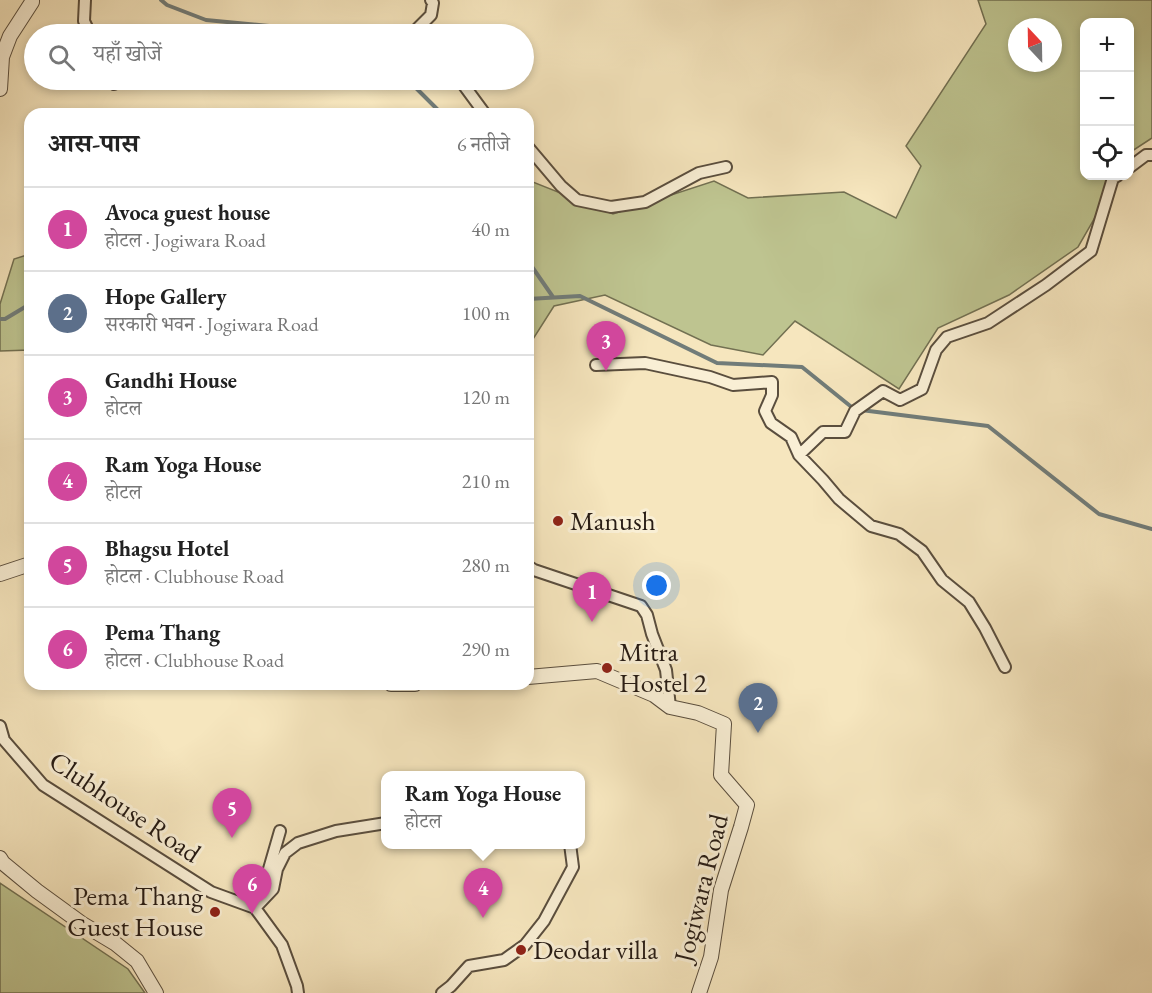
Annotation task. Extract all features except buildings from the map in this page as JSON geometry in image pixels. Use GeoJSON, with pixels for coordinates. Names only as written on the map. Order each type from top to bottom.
{"type":"FeatureCollection","features":[{"type":"Feature","properties":{"kind":"street"},"geometry":{"type":"LineString","coordinates":[[0,89],[2,57],[10,36],[32,0]]}},
{"type":"Feature","properties":{"kind":"street"},"geometry":{"type":"LineString","coordinates":[[85,0],[85,24]]}},
{"type":"Feature","properties":{"kind":"street"},"geometry":{"type":"LineString","coordinates":[[422,24],[431,15],[433,3],[431,0]]}},
{"type":"Feature","properties":{"kind":"street"},"geometry":{"type":"LineString","coordinates":[[467,90],[481,108]]}},
{"type":"Feature","properties":{"kind":"street"},"geometry":{"type":"LineString","coordinates":[[534,154],[561,186],[577,200],[610,207],[645,202],[699,173],[726,167]]}},
{"type":"Feature","properties":{"kind":"street"},"geometry":{"type":"LineString","coordinates":[[1134,163],[1146,155],[1152,155]]}},
{"type":"Feature","properties":{"kind":"street"},"geometry":{"type":"LineString","coordinates":[[799,455],[824,432],[845,432],[855,411],[883,392],[900,400],[922,389],[936,350],[947,337],[988,323],[1046,285],[1091,251],[1112,180]]}},
{"type":"Feature","properties":{"kind":"street"},"geometry":{"type":"LineString","coordinates":[[596,364],[645,363],[710,377],[733,385],[772,382],[772,395],[765,411],[771,423],[791,437],[799,455],[839,499],[871,526],[899,534],[922,551],[942,580],[969,602],[1005,667]]}},
{"type":"Feature","properties":{"kind":"street"},"geometry":{"type":"LineString","coordinates":[[0,574],[24,566]]}},
{"type":"Feature","properties":{"kind":"street"},"geometry":{"type":"LineString","coordinates":[[534,570],[640,606],[647,615],[666,670],[670,707]]}},
{"type":"Feature","properties":{"kind":"street","name":"Jogiwara Road"},"geometry":{"type":"LineString","coordinates":[[534,676],[597,671],[654,695],[670,707],[698,713],[724,724],[721,775],[747,805],[721,890],[711,957],[699,993]]}},
{"type":"Feature","properties":{"kind":"street","name":"Clubhouse Road"},"geometry":{"type":"LineString","coordinates":[[0,726],[4,740],[43,785],[211,892],[254,908]]}},
{"type":"Feature","properties":{"kind":"street"},"geometry":{"type":"LineString","coordinates":[[254,908],[273,890],[277,869],[285,853],[298,843],[336,831],[381,824]]}},
{"type":"Feature","properties":{"kind":"street"},"geometry":{"type":"LineString","coordinates":[[254,908],[265,883],[280,831]]}},
{"type":"Feature","properties":{"kind":"street"},"geometry":{"type":"LineString","coordinates":[[442,993],[469,966],[504,960],[525,945],[544,921],[573,867],[571,849]]}},
{"type":"Feature","properties":{"kind":"street"},"geometry":{"type":"LineString","coordinates":[[0,858],[37,891],[81,923],[116,944],[137,961],[156,993]]}},
{"type":"Feature","properties":{"kind":"street"},"geometry":{"type":"LineString","coordinates":[[254,908],[282,945],[298,993]]}},
{"type":"Feature","properties":{"kind":"green space"},"geometry":{"type":"Polygon","coordinates":[[[978,0],[1152,0],[1152,138],[1134,150],[1134,18],[1080,18],[1080,180],[1117,180],[1078,247],[1009,295],[938,328],[899,389],[795,321],[763,355],[711,345],[605,295],[554,306],[534,338],[534,182],[613,214],[714,181],[748,198],[844,192],[896,218],[921,166],[906,146],[986,24],[978,0]]]}},
{"type":"Feature","properties":{"kind":"green space"},"geometry":{"type":"Polygon","coordinates":[[[24,256],[24,350],[0,351],[0,304],[14,259],[24,256]]]}},
{"type":"Feature","properties":{"kind":"green space"},"geometry":{"type":"Polygon","coordinates":[[[0,883],[128,969],[145,993],[0,993],[0,883]]]}},
{"type":"Feature","properties":{"kind":"waterway"},"geometry":{"type":"LineString","coordinates":[[161,0],[167,5],[206,20],[247,24]]}},
{"type":"Feature","properties":{"kind":"waterway"},"geometry":{"type":"LineString","coordinates":[[418,90],[436,108]]}},
{"type":"Feature","properties":{"kind":"waterway"},"geometry":{"type":"LineString","coordinates":[[534,270],[553,297]]}},
{"type":"Feature","properties":{"kind":"waterway"},"geometry":{"type":"LineString","coordinates":[[534,299],[580,296],[717,363],[802,367],[854,409]]}},
{"type":"Feature","properties":{"kind":"waterway"},"geometry":{"type":"LineString","coordinates":[[0,319],[5,319],[24,308]]}},
{"type":"Feature","properties":{"kind":"waterway"},"geometry":{"type":"LineString","coordinates":[[861,410],[988,426],[1099,514],[1152,529]]}},
{"type":"Feature","properties":{"kind":"place","name":"Gandhi House"},"geometry":{"type":"Point","coordinates":[606,371]}},
{"type":"Feature","properties":{"kind":"place","name":"Manush"},"geometry":{"type":"Point","coordinates":[558,521]}},
{"type":"Feature","properties":{"kind":"place","name":"Avoca guest house"},"geometry":{"type":"Point","coordinates":[592,622]}},
{"type":"Feature","properties":{"kind":"place","name":"Mitra Hostel 2"},"geometry":{"type":"Point","coordinates":[607,668]}},
{"type":"Feature","properties":{"kind":"place","name":"Hope Gallery"},"geometry":{"type":"Point","coordinates":[758,733]}},
{"type":"Feature","properties":{"kind":"place","name":"Bhagsu Hotel"},"geometry":{"type":"Point","coordinates":[232,838]}},
{"type":"Feature","properties":{"kind":"place","name":"Pema Thang Guest House"},"geometry":{"type":"Point","coordinates":[215,912]}},
{"type":"Feature","properties":{"kind":"place","name":"Pema Thang"},"geometry":{"type":"Point","coordinates":[252,914]}},
{"type":"Feature","properties":{"kind":"place","name":"Ram Yoga House"},"geometry":{"type":"Point","coordinates":[483,918]}},
{"type":"Feature","properties":{"kind":"place","name":"Deodar villa"},"geometry":{"type":"Point","coordinates":[521,950]}}]}
